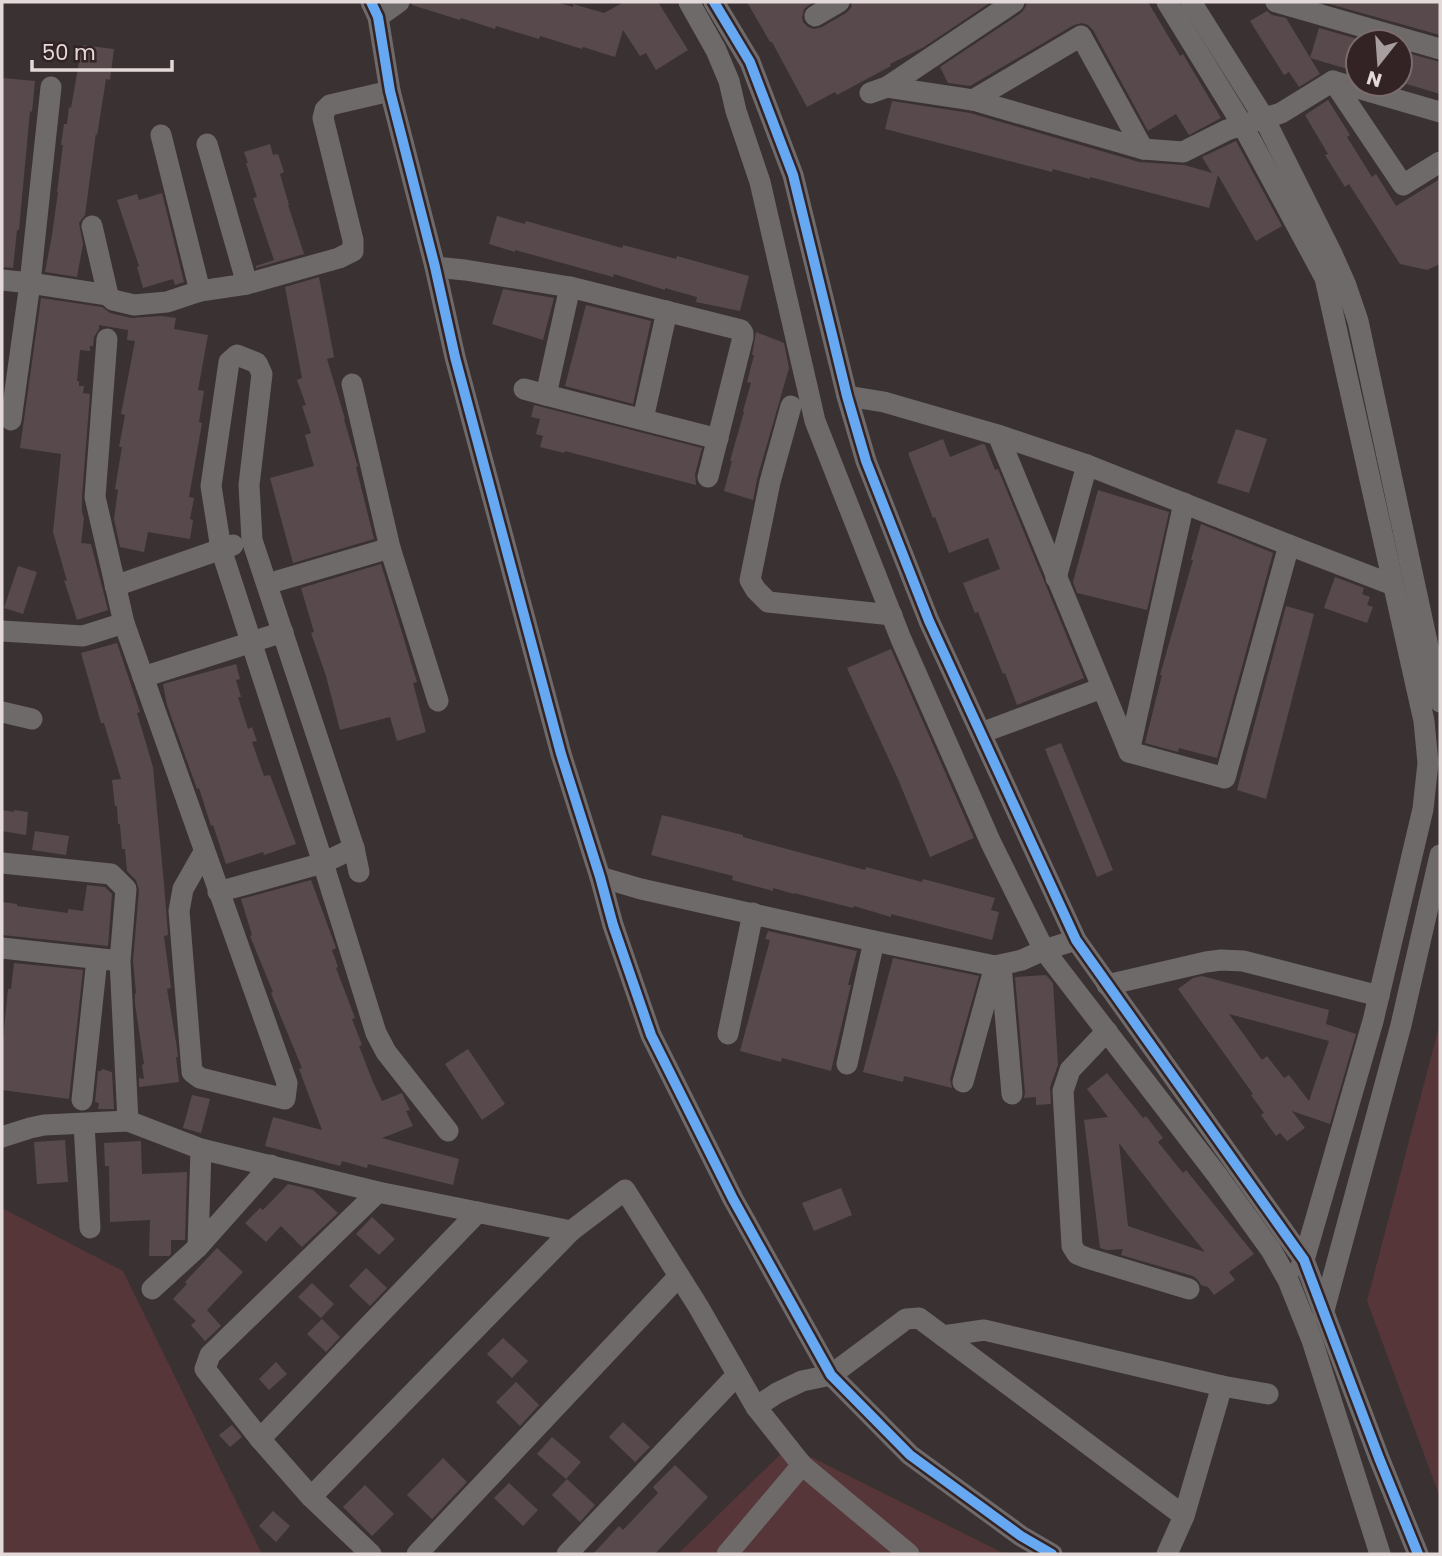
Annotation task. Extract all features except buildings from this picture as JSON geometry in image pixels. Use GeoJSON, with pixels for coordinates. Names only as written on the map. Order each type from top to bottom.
{"type":"FeatureCollection","features":[{"type":"Feature","properties":{"kind":"street"},"geometry":{"type":"LineString","coordinates":[[399,2],[374,10],[390,91],[455,357],[550,715],[613,925],[651,1035],[733,1199],[831,1375],[910,1455],[1021,1536],[1052,1554]]}},
{"type":"Feature","properties":{"kind":"street"},"geometry":{"type":"LineString","coordinates":[[689,2],[716,50],[729,81],[736,111],[760,182],[815,421],[891,615],[991,843],[1044,950],[1217,1175],[1271,1250],[1312,1340],[1380,1554]]}},
{"type":"Feature","properties":{"kind":"street"},"geometry":{"type":"LineString","coordinates":[[714,2],[750,62],[793,175],[847,396],[866,461],[929,621],[1076,940],[1304,1260],[1418,1554]]}},
{"type":"Feature","properties":{"kind":"street"},"geometry":{"type":"LineString","coordinates":[[1014,2],[878,90],[974,100],[1143,149],[1182,152],[1242,124],[1281,113],[1333,82],[1440,112]]}},
{"type":"Feature","properties":{"kind":"street"},"geometry":{"type":"LineString","coordinates":[[1167,2],[1242,124],[1325,278],[1424,721],[1428,763],[1423,809],[1379,996],[1304,1260],[1290,1287]]}},
{"type":"Feature","properties":{"kind":"street"},"geometry":{"type":"LineString","coordinates":[[1191,2],[1264,118],[1345,283],[1358,321],[1440,702]]}},
{"type":"Feature","properties":{"kind":"street"},"geometry":{"type":"LineString","coordinates":[[1276,2],[1440,49]]}},
{"type":"Feature","properties":{"kind":"street"},"geometry":{"type":"LineString","coordinates":[[815,16],[835,3]]}},
{"type":"Feature","properties":{"kind":"street"},"geometry":{"type":"LineString","coordinates":[[974,100],[1081,36],[1143,149]]}},
{"type":"Feature","properties":{"kind":"street"},"geometry":{"type":"LineString","coordinates":[[1333,82],[1403,186],[1440,162]]}},
{"type":"Feature","properties":{"kind":"street"},"geometry":{"type":"LineString","coordinates":[[11,420],[30,283],[51,87]]}},
{"type":"Feature","properties":{"kind":"street"},"geometry":{"type":"LineString","coordinates":[[92,226],[108,295],[113,300],[134,305],[167,302],[200,291],[247,284],[339,258],[353,251],[352,240],[323,118],[325,110],[330,105],[390,91]]}},
{"type":"Feature","properties":{"kind":"street"},"geometry":{"type":"LineString","coordinates":[[161,135],[200,291]]}},
{"type":"Feature","properties":{"kind":"street"},"geometry":{"type":"LineString","coordinates":[[207,144],[247,284]]}},
{"type":"Feature","properties":{"kind":"street"},"geometry":{"type":"LineString","coordinates":[[435,267],[570,287],[737,328],[743,333],[708,477]]}},
{"type":"Feature","properties":{"kind":"street"},"geometry":{"type":"LineString","coordinates":[[2,280],[108,295]]}},
{"type":"Feature","properties":{"kind":"street"},"geometry":{"type":"LineString","coordinates":[[546,395],[570,287]]}},
{"type":"Feature","properties":{"kind":"street"},"geometry":{"type":"LineString","coordinates":[[643,419],[667,311]]}},
{"type":"Feature","properties":{"kind":"street"},"geometry":{"type":"LineString","coordinates":[[107,339],[95,497],[115,586],[143,677],[287,1083],[285,1099],[200,1078],[192,1072],[179,911],[183,889],[205,852]]}},
{"type":"Feature","properties":{"kind":"street"},"geometry":{"type":"LineString","coordinates":[[359,872],[354,848],[252,540],[249,485],[262,374],[257,363],[237,355],[229,362],[211,486],[221,549],[376,1032],[386,1052],[448,1131]]}},
{"type":"Feature","properties":{"kind":"street"},"geometry":{"type":"LineString","coordinates":[[352,384],[390,548],[438,701]]}},
{"type":"Feature","properties":{"kind":"street"},"geometry":{"type":"LineString","coordinates":[[524,389],[718,439]]}},
{"type":"Feature","properties":{"kind":"street"},"geometry":{"type":"LineString","coordinates":[[847,396],[884,402],[999,435],[1087,465],[1393,585]]}},
{"type":"Feature","properties":{"kind":"street"},"geometry":{"type":"LineString","coordinates":[[791,406],[750,580],[768,602],[891,615]]}},
{"type":"Feature","properties":{"kind":"street"},"geometry":{"type":"LineString","coordinates":[[999,435],[1129,752]]}},
{"type":"Feature","properties":{"kind":"street"},"geometry":{"type":"LineString","coordinates":[[1056,578],[1087,465]]}},
{"type":"Feature","properties":{"kind":"street"},"geometry":{"type":"LineString","coordinates":[[1129,752],[1184,503]]}},
{"type":"Feature","properties":{"kind":"street"},"geometry":{"type":"LineString","coordinates":[[115,586],[252,540]]}},
{"type":"Feature","properties":{"kind":"street"},"geometry":{"type":"LineString","coordinates":[[1129,752],[1225,778],[1289,545]]}},
{"type":"Feature","properties":{"kind":"street"},"geometry":{"type":"LineString","coordinates":[[267,584],[390,548]]}},
{"type":"Feature","properties":{"kind":"street"},"geometry":{"type":"LineString","coordinates":[[2,631],[83,636],[124,622]]}},
{"type":"Feature","properties":{"kind":"street"},"geometry":{"type":"LineString","coordinates":[[143,677],[283,632]]}},
{"type":"Feature","properties":{"kind":"street"},"geometry":{"type":"LineString","coordinates":[[981,733],[1102,688]]}},
{"type":"Feature","properties":{"kind":"street"},"geometry":{"type":"LineString","coordinates":[[2,712],[32,719]]}},
{"type":"Feature","properties":{"kind":"street"},"geometry":{"type":"LineString","coordinates":[[218,892],[323,863],[354,848]]}},
{"type":"Feature","properties":{"kind":"street"},"geometry":{"type":"LineString","coordinates":[[1312,1340],[1324,1312],[1401,1026],[1440,855]]}},
{"type":"Feature","properties":{"kind":"street"},"geometry":{"type":"LineString","coordinates":[[2,863],[111,874],[125,888],[120,961],[128,1121]]}},
{"type":"Feature","properties":{"kind":"street"},"geometry":{"type":"LineString","coordinates":[[600,877],[641,889],[874,941],[998,965],[1022,960],[1076,940]]}},
{"type":"Feature","properties":{"kind":"street"},"geometry":{"type":"LineString","coordinates":[[728,1034],[752,913]]}},
{"type":"Feature","properties":{"kind":"street"},"geometry":{"type":"LineString","coordinates":[[847,1064],[874,941]]}},
{"type":"Feature","properties":{"kind":"street"},"geometry":{"type":"LineString","coordinates":[[2,948],[120,961]]}},
{"type":"Feature","properties":{"kind":"street"},"geometry":{"type":"LineString","coordinates":[[82,1100],[97,959]]}},
{"type":"Feature","properties":{"kind":"street"},"geometry":{"type":"LineString","coordinates":[[1107,985],[1221,960],[1243,961],[1379,996]]}},
{"type":"Feature","properties":{"kind":"street"},"geometry":{"type":"LineString","coordinates":[[963,1082],[998,965]]}},
{"type":"Feature","properties":{"kind":"street"},"geometry":{"type":"LineString","coordinates":[[998,965],[1012,1094]]}},
{"type":"Feature","properties":{"kind":"street"},"geometry":{"type":"LineString","coordinates":[[1107,1031],[1070,1070],[1063,1091],[1072,1246],[1077,1254],[1087,1258],[1189,1289]]}},
{"type":"Feature","properties":{"kind":"street"},"geometry":{"type":"LineString","coordinates":[[2,1137],[44,1125],[128,1121],[201,1149],[378,1192],[571,1231]]}},
{"type":"Feature","properties":{"kind":"street"},"geometry":{"type":"LineString","coordinates":[[84,1124],[90,1228]]}},
{"type":"Feature","properties":{"kind":"street"},"geometry":{"type":"LineString","coordinates":[[198,1247],[201,1149]]}},
{"type":"Feature","properties":{"kind":"street"},"geometry":{"type":"LineString","coordinates":[[152,1289],[198,1247],[271,1165]]}},
{"type":"Feature","properties":{"kind":"street"},"geometry":{"type":"LineString","coordinates":[[311,1497],[571,1231],[625,1191],[698,1306],[756,1407],[802,1465],[897,1551]]}},
{"type":"Feature","properties":{"kind":"street"},"geometry":{"type":"LineString","coordinates":[[371,1554],[311,1497],[260,1439],[205,1369],[210,1354],[378,1192]]}},
{"type":"Feature","properties":{"kind":"street"},"geometry":{"type":"LineString","coordinates":[[260,1439],[478,1212]]}},
{"type":"Feature","properties":{"kind":"street"},"geometry":{"type":"LineString","coordinates":[[417,1554],[679,1276]]}},
{"type":"Feature","properties":{"kind":"street"},"geometry":{"type":"LineString","coordinates":[[756,1407],[776,1393],[802,1381],[831,1375],[906,1319],[919,1318],[1184,1516]]}},
{"type":"Feature","properties":{"kind":"street"},"geometry":{"type":"LineString","coordinates":[[943,1336],[984,1330],[1222,1386],[1268,1394]]}},
{"type":"Feature","properties":{"kind":"street"},"geometry":{"type":"LineString","coordinates":[[566,1554],[737,1375]]}},
{"type":"Feature","properties":{"kind":"street"},"geometry":{"type":"LineString","coordinates":[[1167,1554],[1184,1516],[1222,1386]]}},
{"type":"Feature","properties":{"kind":"street"},"geometry":{"type":"LineString","coordinates":[[727,1554],[802,1465]]}},
{"type":"Feature","properties":{"kind":"shaded area"},"geometry":{"type":"Polygon","coordinates":[[[1440,1023],[1440,1497],[1367,1301],[1440,1023]]]}},
{"type":"Feature","properties":{"kind":"shaded area"},"geometry":{"type":"Polygon","coordinates":[[[2,1208],[123,1271],[262,1554],[2,1554],[2,1208]]]}},
{"type":"Feature","properties":{"kind":"shaded area"},"geometry":{"type":"Polygon","coordinates":[[[789,1446],[1005,1554],[678,1554],[789,1446]]]}},
{"type":"Feature","properties":{"kind":"cycle path"},"geometry":{"type":"LineString","coordinates":[[371,2],[378,17],[390,91],[455,357],[561,754],[613,925],[651,1035],[733,1199],[831,1375],[910,1455],[1021,1536],[1052,1554]]}},
{"type":"Feature","properties":{"kind":"cycle path"},"geometry":{"type":"LineString","coordinates":[[714,2],[750,62],[793,175],[847,396],[866,461],[929,621],[1076,940],[1304,1260],[1418,1554]]}}]}
